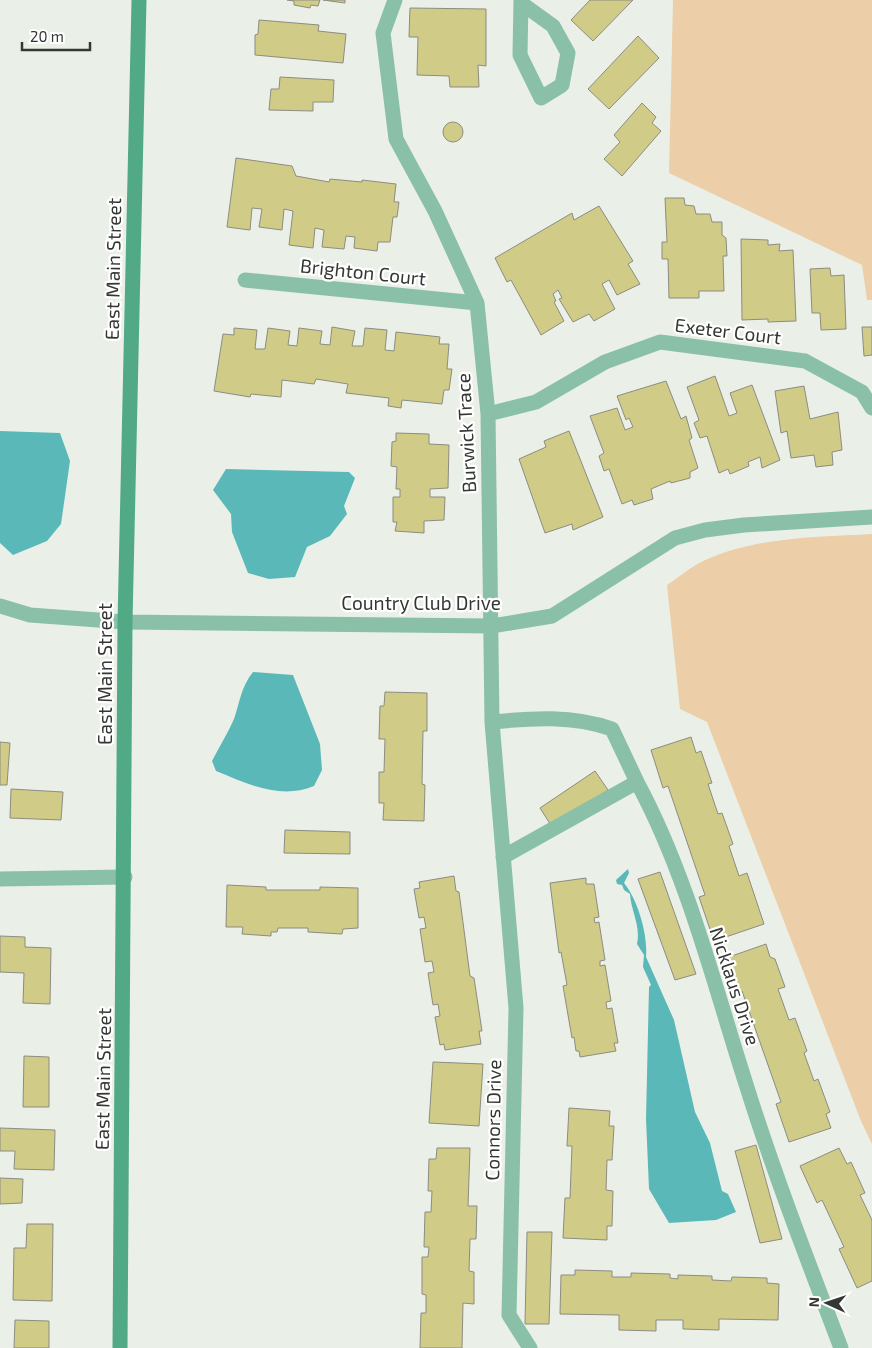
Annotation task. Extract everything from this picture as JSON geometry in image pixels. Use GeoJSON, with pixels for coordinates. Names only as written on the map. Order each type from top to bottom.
{"type":"FeatureCollection","features":[{"type":"Feature","properties":{"kind":"main road","name":"East Main Street"},"geometry":{"type":"LineString","coordinates":[[120,1348],[125,877],[125,622],[139,0]]}},
{"type":"Feature","properties":{"kind":"street","name":"Burwick Trace"},"geometry":{"type":"LineString","coordinates":[[395,0],[383,32],[396,140],[434,211],[477,303],[488,414],[492,722],[504,887]]}},
{"type":"Feature","properties":{"kind":"street"},"geometry":{"type":"LineString","coordinates":[[521,2],[552,26],[568,53],[562,85],[541,98],[520,55],[521,2]]}},
{"type":"Feature","properties":{"kind":"street","name":"Brighton Court"},"geometry":{"type":"LineString","coordinates":[[245,280],[477,303]]}},
{"type":"Feature","properties":{"kind":"street","name":"Exeter Court"},"geometry":{"type":"LineString","coordinates":[[488,414],[536,402],[605,362],[660,342],[805,361],[862,392],[872,408]]}},
{"type":"Feature","properties":{"kind":"street","name":"Country Club Drive"},"geometry":{"type":"LineString","coordinates":[[0,606],[30,615],[125,622],[492,626],[552,616],[675,538],[705,530],[744,525],[872,517]]}},
{"type":"Feature","properties":{"kind":"street","name":"Nicklaus Drive"},"geometry":{"type":"LineString","coordinates":[[492,722],[538,718],[566,719],[589,721],[612,729],[656,818],[695,924],[771,1164],[841,1348]]}},
{"type":"Feature","properties":{"kind":"street"},"geometry":{"type":"LineString","coordinates":[[503,857],[637,782]]}},
{"type":"Feature","properties":{"kind":"street"},"geometry":{"type":"LineString","coordinates":[[0,879],[125,877]]}},
{"type":"Feature","properties":{"kind":"street","name":"Connors Drive"},"geometry":{"type":"LineString","coordinates":[[504,887],[516,1008],[509,1315],[530,1348]]}},
{"type":"Feature","properties":{"kind":"shaded area"},"geometry":{"type":"Polygon","coordinates":[[[673,0],[872,0],[872,300],[867,300],[862,265],[669,173],[673,0]]]}},
{"type":"Feature","properties":{"kind":"shaded area"},"geometry":{"type":"Polygon","coordinates":[[[872,534],[872,1144],[861,1121],[707,722],[680,709],[667,585],[699,563],[719,554],[740,548],[784,540],[872,534]]]}},
{"type":"Feature","properties":{"kind":"water"},"geometry":{"type":"Polygon","coordinates":[[[0,431],[60,433],[70,461],[61,524],[47,541],[13,555],[0,543],[0,431]]]}},
{"type":"Feature","properties":{"kind":"water"},"geometry":{"type":"Polygon","coordinates":[[[226,469],[349,472],[355,478],[344,506],[347,514],[330,536],[307,547],[295,577],[269,579],[248,573],[232,532],[231,514],[213,490],[226,469]]]}},
{"type":"Feature","properties":{"kind":"water"},"geometry":{"type":"Polygon","coordinates":[[[253,672],[293,675],[320,744],[322,770],[314,786],[301,790],[276,791],[252,785],[216,771],[212,761],[232,724],[243,689],[253,672]]]}},
{"type":"Feature","properties":{"kind":"water"},"geometry":{"type":"Polygon","coordinates":[[[628,869],[629,873],[624,883],[638,908],[644,928],[646,957],[674,1020],[695,1112],[710,1143],[722,1191],[728,1194],[736,1212],[716,1220],[669,1223],[649,1189],[646,1119],[649,987],[651,985],[643,967],[644,955],[637,944],[638,931],[630,894],[624,890],[622,885],[617,884],[616,880],[628,869]]]}},
{"type":"Feature","properties":{"kind":"building"},"geometry":{"type":"Polygon","coordinates":[[[287,0],[320,0],[318,6],[311,5],[310,8],[294,5],[294,1],[287,0]]]}},
{"type":"Feature","properties":{"kind":"building"},"geometry":{"type":"Polygon","coordinates":[[[323,0],[345,0],[345,3],[323,0]]]}},
{"type":"Feature","properties":{"kind":"building"},"geometry":{"type":"Polygon","coordinates":[[[590,0],[633,0],[593,41],[571,20],[590,0]]]}},
{"type":"Feature","properties":{"kind":"building"},"geometry":{"type":"Polygon","coordinates":[[[410,8],[486,9],[486,66],[478,65],[479,87],[450,87],[449,76],[417,75],[418,37],[409,37],[410,8]]]}},
{"type":"Feature","properties":{"kind":"building"},"geometry":{"type":"Polygon","coordinates":[[[259,20],[319,25],[318,31],[346,34],[343,63],[255,55],[255,35],[258,34],[259,20]]]}},
{"type":"Feature","properties":{"kind":"building"},"geometry":{"type":"Polygon","coordinates":[[[638,36],[659,58],[609,109],[588,89],[638,36]]]}},
{"type":"Feature","properties":{"kind":"building"},"geometry":{"type":"Polygon","coordinates":[[[280,77],[334,80],[333,102],[313,102],[313,111],[269,110],[271,89],[279,89],[280,77]]]}},
{"type":"Feature","properties":{"kind":"building"},"geometry":{"type":"Polygon","coordinates":[[[642,103],[656,117],[652,123],[661,131],[622,176],[604,159],[620,142],[614,135],[642,103]]]}},
{"type":"Feature","properties":{"kind":"building"},"geometry":{"type":"Polygon","coordinates":[[[453,122],[460,125],[463,132],[460,139],[453,142],[446,139],[443,132],[446,125],[453,122]]]}},
{"type":"Feature","properties":{"kind":"building"},"geometry":{"type":"Polygon","coordinates":[[[236,158],[292,166],[296,176],[329,182],[330,179],[396,184],[394,202],[399,202],[397,217],[393,217],[390,242],[378,242],[377,251],[354,248],[355,237],[346,236],[344,249],[322,247],[324,230],[315,228],[313,248],[289,245],[293,211],[284,209],[282,230],[259,227],[262,209],[252,208],[250,230],[227,227],[236,158]]]}},
{"type":"Feature","properties":{"kind":"building"},"geometry":{"type":"Polygon","coordinates":[[[665,198],[684,198],[685,205],[694,206],[696,214],[710,214],[712,222],[722,222],[722,235],[726,238],[727,256],[723,256],[724,291],[699,291],[699,298],[669,298],[668,259],[662,259],[662,242],[667,242],[665,198]]]}},
{"type":"Feature","properties":{"kind":"building"},"geometry":{"type":"Polygon","coordinates":[[[599,206],[633,261],[628,264],[640,284],[617,295],[609,280],[602,284],[615,309],[594,321],[589,314],[573,322],[559,299],[562,298],[558,290],[553,294],[556,301],[554,302],[564,321],[541,335],[511,280],[507,282],[495,258],[572,213],[574,220],[599,206]]]}},
{"type":"Feature","properties":{"kind":"building"},"geometry":{"type":"Polygon","coordinates":[[[741,239],[768,240],[768,245],[780,244],[779,251],[793,250],[796,321],[768,322],[768,319],[742,320],[741,239]]]}},
{"type":"Feature","properties":{"kind":"building"},"geometry":{"type":"Polygon","coordinates":[[[830,268],[831,276],[844,275],[846,329],[821,330],[820,313],[812,313],[810,269],[830,268]]]}},
{"type":"Feature","properties":{"kind":"building"},"geometry":{"type":"Polygon","coordinates":[[[332,327],[355,331],[352,346],[363,346],[365,328],[387,330],[385,350],[394,351],[396,332],[440,337],[439,344],[449,344],[447,369],[452,369],[449,390],[444,390],[442,404],[402,400],[401,408],[388,406],[389,398],[346,393],[348,384],[316,379],[314,384],[282,380],[281,397],[251,394],[250,397],[214,391],[223,334],[234,335],[234,328],[257,330],[255,349],[265,349],[268,328],[290,331],[288,345],[297,346],[299,328],[322,331],[320,344],[330,345],[332,327]]]}},
{"type":"Feature","properties":{"kind":"building"},"geometry":{"type":"Polygon","coordinates":[[[862,327],[872,327],[872,355],[864,356],[862,327]]]}},
{"type":"Feature","properties":{"kind":"building"},"geometry":{"type":"Polygon","coordinates":[[[715,376],[729,416],[737,413],[730,393],[752,385],[780,460],[762,468],[760,457],[748,462],[749,466],[730,474],[728,469],[719,473],[707,436],[700,438],[694,423],[699,420],[687,387],[715,376]]]}},
{"type":"Feature","properties":{"kind":"building"},"geometry":{"type":"Polygon","coordinates":[[[666,381],[681,419],[686,416],[692,438],[689,440],[698,468],[690,472],[690,478],[671,483],[670,481],[651,489],[653,499],[634,505],[632,500],[622,504],[609,469],[604,471],[599,456],[604,453],[590,416],[617,408],[625,430],[633,427],[629,418],[626,420],[617,396],[666,381]]]}},
{"type":"Feature","properties":{"kind":"building"},"geometry":{"type":"Polygon","coordinates":[[[804,386],[810,419],[838,412],[842,450],[832,452],[833,465],[816,467],[814,455],[791,458],[787,431],[781,433],[775,391],[804,386]]]}},
{"type":"Feature","properties":{"kind":"building"},"geometry":{"type":"Polygon","coordinates":[[[569,431],[603,517],[573,530],[572,524],[545,533],[519,459],[546,447],[544,441],[569,431]]]}},
{"type":"Feature","properties":{"kind":"building"},"geometry":{"type":"Polygon","coordinates":[[[396,433],[429,434],[429,444],[449,445],[448,488],[430,489],[430,497],[445,497],[444,520],[424,521],[424,533],[395,531],[397,522],[393,522],[393,497],[400,497],[400,489],[396,489],[397,467],[391,466],[392,442],[396,441],[396,433]]]}},
{"type":"Feature","properties":{"kind":"building"},"geometry":{"type":"Polygon","coordinates":[[[385,692],[427,693],[427,731],[423,731],[422,784],[425,785],[424,821],[383,820],[384,803],[379,803],[379,772],[384,772],[385,739],[379,739],[380,706],[384,706],[385,692]]]}},
{"type":"Feature","properties":{"kind":"building"},"geometry":{"type":"Polygon","coordinates":[[[691,737],[696,753],[701,751],[712,783],[708,784],[718,814],[722,813],[733,844],[729,846],[739,876],[747,873],[764,924],[714,941],[699,897],[705,895],[668,786],[663,788],[651,750],[691,737]]]}},
{"type":"Feature","properties":{"kind":"building"},"geometry":{"type":"Polygon","coordinates":[[[0,742],[10,743],[7,785],[0,785],[0,742]]]}},
{"type":"Feature","properties":{"kind":"building"},"geometry":{"type":"Polygon","coordinates":[[[595,771],[608,790],[552,827],[540,808],[595,771]]]}},
{"type":"Feature","properties":{"kind":"building"},"geometry":{"type":"Polygon","coordinates":[[[11,789],[63,792],[61,820],[10,818],[11,789]]]}},
{"type":"Feature","properties":{"kind":"building"},"geometry":{"type":"Polygon","coordinates":[[[285,830],[350,832],[350,854],[284,853],[285,830]]]}},
{"type":"Feature","properties":{"kind":"building"},"geometry":{"type":"Polygon","coordinates":[[[660,872],[696,974],[675,980],[638,879],[660,872]]]}},
{"type":"Feature","properties":{"kind":"building"},"geometry":{"type":"Polygon","coordinates":[[[454,876],[456,891],[459,892],[470,976],[474,978],[482,1031],[479,1031],[481,1044],[445,1050],[444,1044],[440,1045],[435,1017],[440,1016],[438,1004],[433,1005],[428,973],[434,972],[432,961],[425,962],[420,929],[426,928],[424,917],[419,918],[414,889],[420,888],[419,882],[454,876]]]}},
{"type":"Feature","properties":{"kind":"building"},"geometry":{"type":"Polygon","coordinates":[[[586,878],[586,884],[594,884],[599,917],[594,918],[595,923],[599,922],[605,960],[600,961],[600,966],[605,965],[611,1001],[606,1002],[607,1009],[612,1008],[618,1043],[614,1043],[616,1051],[580,1057],[579,1051],[576,1051],[574,1037],[572,1038],[563,986],[567,985],[561,952],[559,953],[550,883],[586,878]]]}},
{"type":"Feature","properties":{"kind":"building"},"geometry":{"type":"Polygon","coordinates":[[[227,885],[266,887],[266,890],[320,890],[320,887],[358,888],[358,928],[343,929],[342,934],[308,932],[308,928],[278,928],[277,932],[271,932],[271,936],[242,934],[243,927],[226,927],[227,885]]]}},
{"type":"Feature","properties":{"kind":"building"},"geometry":{"type":"Polygon","coordinates":[[[0,936],[25,937],[25,947],[51,948],[50,1004],[23,1003],[24,973],[0,972],[0,936]]]}},
{"type":"Feature","properties":{"kind":"building"},"geometry":{"type":"Polygon","coordinates":[[[766,944],[770,957],[775,959],[785,987],[778,989],[789,1020],[795,1018],[807,1051],[804,1053],[814,1081],[818,1079],[830,1112],[826,1114],[831,1128],[789,1142],[776,1104],[781,1102],[742,991],[738,993],[726,958],[766,944]]]}},
{"type":"Feature","properties":{"kind":"building"},"geometry":{"type":"Polygon","coordinates":[[[24,1056],[49,1057],[49,1107],[23,1107],[24,1056]]]}},
{"type":"Feature","properties":{"kind":"building"},"geometry":{"type":"Polygon","coordinates":[[[433,1062],[483,1064],[479,1126],[429,1123],[433,1062]]]}},
{"type":"Feature","properties":{"kind":"building"},"geometry":{"type":"Polygon","coordinates":[[[569,1108],[610,1111],[609,1126],[614,1126],[612,1160],[607,1160],[606,1190],[613,1191],[612,1226],[607,1226],[607,1240],[563,1238],[565,1198],[570,1198],[572,1146],[567,1146],[569,1108]]]}},
{"type":"Feature","properties":{"kind":"building"},"geometry":{"type":"Polygon","coordinates":[[[0,1128],[55,1130],[54,1170],[14,1169],[15,1151],[0,1151],[0,1128]]]}},
{"type":"Feature","properties":{"kind":"building"},"geometry":{"type":"Polygon","coordinates":[[[756,1145],[782,1239],[760,1243],[735,1151],[756,1145]]]}},
{"type":"Feature","properties":{"kind":"building"},"geometry":{"type":"Polygon","coordinates":[[[437,1148],[470,1148],[468,1206],[477,1206],[476,1239],[470,1239],[469,1271],[474,1272],[474,1304],[463,1303],[462,1348],[420,1348],[421,1313],[426,1313],[426,1295],[422,1294],[422,1257],[428,1257],[429,1247],[424,1247],[425,1212],[431,1212],[432,1191],[428,1191],[429,1159],[436,1159],[437,1148]]]}},
{"type":"Feature","properties":{"kind":"building"},"geometry":{"type":"Polygon","coordinates":[[[839,1148],[847,1164],[851,1162],[865,1193],[860,1195],[872,1220],[872,1281],[857,1288],[839,1249],[844,1247],[822,1200],[817,1203],[800,1166],[839,1148]]]}},
{"type":"Feature","properties":{"kind":"building"},"geometry":{"type":"Polygon","coordinates":[[[0,1178],[23,1179],[22,1203],[0,1204],[0,1178]]]}},
{"type":"Feature","properties":{"kind":"building"},"geometry":{"type":"Polygon","coordinates":[[[27,1224],[53,1224],[52,1301],[13,1300],[14,1248],[26,1248],[27,1224]]]}},
{"type":"Feature","properties":{"kind":"building"},"geometry":{"type":"Polygon","coordinates":[[[527,1232],[552,1232],[549,1324],[525,1324],[527,1232]]]}},
{"type":"Feature","properties":{"kind":"building"},"geometry":{"type":"Polygon","coordinates":[[[575,1270],[612,1271],[612,1277],[631,1277],[631,1273],[670,1274],[670,1278],[678,1279],[678,1275],[712,1276],[712,1280],[731,1281],[732,1277],[767,1278],[767,1283],[779,1284],[778,1320],[719,1319],[719,1330],[683,1329],[683,1320],[656,1320],[656,1331],[619,1330],[619,1315],[560,1314],[561,1275],[575,1275],[575,1270]]]}},
{"type":"Feature","properties":{"kind":"building"},"geometry":{"type":"Polygon","coordinates":[[[15,1320],[49,1321],[49,1348],[14,1348],[15,1320]]]}}]}
